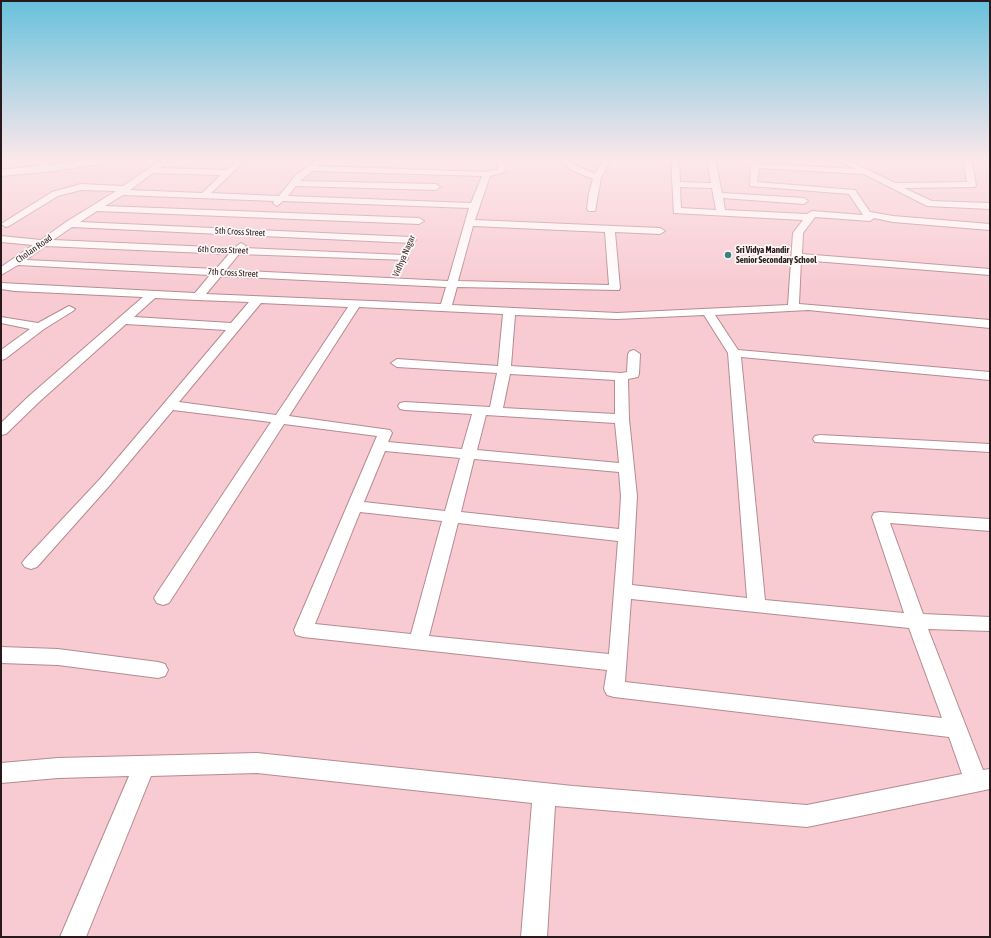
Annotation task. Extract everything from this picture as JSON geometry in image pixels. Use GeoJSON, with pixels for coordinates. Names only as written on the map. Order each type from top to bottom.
{"type":"FeatureCollection","features":[{"type":"Feature","properties":{"kind":"street"},"geometry":{"type":"LineString","coordinates":[[3,225],[40,203]]}},
{"type":"Feature","properties":{"kind":"street","name":"Cholan Road"},"geometry":{"type":"LineString","coordinates":[[1,272],[103,203]]}},
{"type":"Feature","properties":{"kind":"street"},"geometry":{"type":"LineString","coordinates":[[197,297],[277,203]]}},
{"type":"Feature","properties":{"kind":"street"},"geometry":{"type":"LineString","coordinates":[[396,203],[474,206]]}},
{"type":"Feature","properties":{"kind":"street"},"geometry":{"type":"LineString","coordinates":[[446,309],[475,203]]}},
{"type":"Feature","properties":{"kind":"street"},"geometry":{"type":"LineString","coordinates":[[592,203],[592,209]]}},
{"type":"Feature","properties":{"kind":"street"},"geometry":{"type":"LineString","coordinates":[[677,203],[677,210],[809,217]]}},
{"type":"Feature","properties":{"kind":"street"},"geometry":{"type":"LineString","coordinates":[[719,203],[721,213]]}},
{"type":"Feature","properties":{"kind":"street"},"geometry":{"type":"LineString","coordinates":[[794,308],[798,233],[812,214],[870,218],[859,203]]}},
{"type":"Feature","properties":{"kind":"street"},"geometry":{"type":"LineString","coordinates":[[928,203],[990,206]]}},
{"type":"Feature","properties":{"kind":"street","name":"Vidhya Nagar"},"geometry":{"type":"LineString","coordinates":[[393,281],[426,204]]}},
{"type":"Feature","properties":{"kind":"street"},"geometry":{"type":"LineString","coordinates":[[95,208],[419,221]]}},
{"type":"Feature","properties":{"kind":"street"},"geometry":{"type":"LineString","coordinates":[[867,214],[893,219],[990,227]]}},
{"type":"Feature","properties":{"kind":"street"},"geometry":{"type":"LineString","coordinates":[[469,223],[660,231]]}},
{"type":"Feature","properties":{"kind":"street","name":"5th Cross Street"},"geometry":{"type":"LineString","coordinates":[[70,224],[411,240]]}},
{"type":"Feature","properties":{"kind":"street","name":"7th Cross Street"},"geometry":{"type":"LineString","coordinates":[[14,262],[452,284],[615,288],[610,229]]}},
{"type":"Feature","properties":{"kind":"street","name":"6th Cross Street"},"geometry":{"type":"LineString","coordinates":[[1,239],[43,243],[403,258]]}},
{"type":"Feature","properties":{"kind":"street"},"geometry":{"type":"LineString","coordinates":[[796,257],[990,272]]}},
{"type":"Feature","properties":{"kind":"street"},"geometry":{"type":"LineString","coordinates":[[1,286],[15,288],[256,300],[617,316],[808,307],[990,324]]}},
{"type":"Feature","properties":{"kind":"street"},"geometry":{"type":"LineString","coordinates":[[1,297],[15,288]]}},
{"type":"Feature","properties":{"kind":"street"},"geometry":{"type":"LineString","coordinates":[[1,431],[34,399],[152,294]]}},
{"type":"Feature","properties":{"kind":"street"},"geometry":{"type":"LineString","coordinates":[[31,563],[105,482],[256,300]]}},
{"type":"Feature","properties":{"kind":"street"},"geometry":{"type":"LineString","coordinates":[[163,598],[356,304]]}},
{"type":"Feature","properties":{"kind":"street"},"geometry":{"type":"LineString","coordinates":[[1,356],[40,327],[69,309]]}},
{"type":"Feature","properties":{"kind":"street"},"geometry":{"type":"LineString","coordinates":[[418,642],[468,454],[488,411],[504,370],[509,312]]}},
{"type":"Feature","properties":{"kind":"street"},"geometry":{"type":"LineString","coordinates":[[708,312],[734,353],[757,606]]}},
{"type":"Feature","properties":{"kind":"street"},"geometry":{"type":"LineString","coordinates":[[1,320],[40,327]]}},
{"type":"Feature","properties":{"kind":"street"},"geometry":{"type":"LineString","coordinates":[[123,320],[234,327]]}},
{"type":"Feature","properties":{"kind":"street"},"geometry":{"type":"LineString","coordinates":[[734,353],[990,376]]}},
{"type":"Feature","properties":{"kind":"street"},"geometry":{"type":"LineString","coordinates":[[397,363],[621,377],[633,374],[634,354]]}},
{"type":"Feature","properties":{"kind":"street"},"geometry":{"type":"LineString","coordinates":[[621,377],[622,419],[629,496],[618,663],[614,689],[957,730]]}},
{"type":"Feature","properties":{"kind":"street"},"geometry":{"type":"LineString","coordinates":[[169,405],[385,433],[303,630],[618,663]]}},
{"type":"Feature","properties":{"kind":"street"},"geometry":{"type":"LineString","coordinates":[[405,406],[622,419]]}},
{"type":"Feature","properties":{"kind":"street"},"geometry":{"type":"LineString","coordinates":[[820,439],[990,448]]}},
{"type":"Feature","properties":{"kind":"street"},"geometry":{"type":"LineString","coordinates":[[380,446],[626,468]]}},
{"type":"Feature","properties":{"kind":"street"},"geometry":{"type":"LineString","coordinates":[[354,506],[626,536]]}},
{"type":"Feature","properties":{"kind":"street"},"geometry":{"type":"LineString","coordinates":[[1,773],[58,768],[257,764],[544,794],[807,816],[983,781],[957,730],[880,517],[990,526]]}},
{"type":"Feature","properties":{"kind":"street"},"geometry":{"type":"LineString","coordinates":[[623,591],[757,606],[916,620],[990,624]]}},
{"type":"Feature","properties":{"kind":"street"},"geometry":{"type":"LineString","coordinates":[[1,655],[58,657],[158,670]]}},
{"type":"Feature","properties":{"kind":"street"},"geometry":{"type":"LineString","coordinates":[[73,937],[144,766]]}},
{"type":"Feature","properties":{"kind":"street"},"geometry":{"type":"LineString","coordinates":[[534,937],[544,794]]}},
{"type":"Feature","properties":{"kind":"place","name":"Sri Vidya Mandir Senior Secondary School"},"geometry":{"type":"Point","coordinates":[728,255]}}]}
